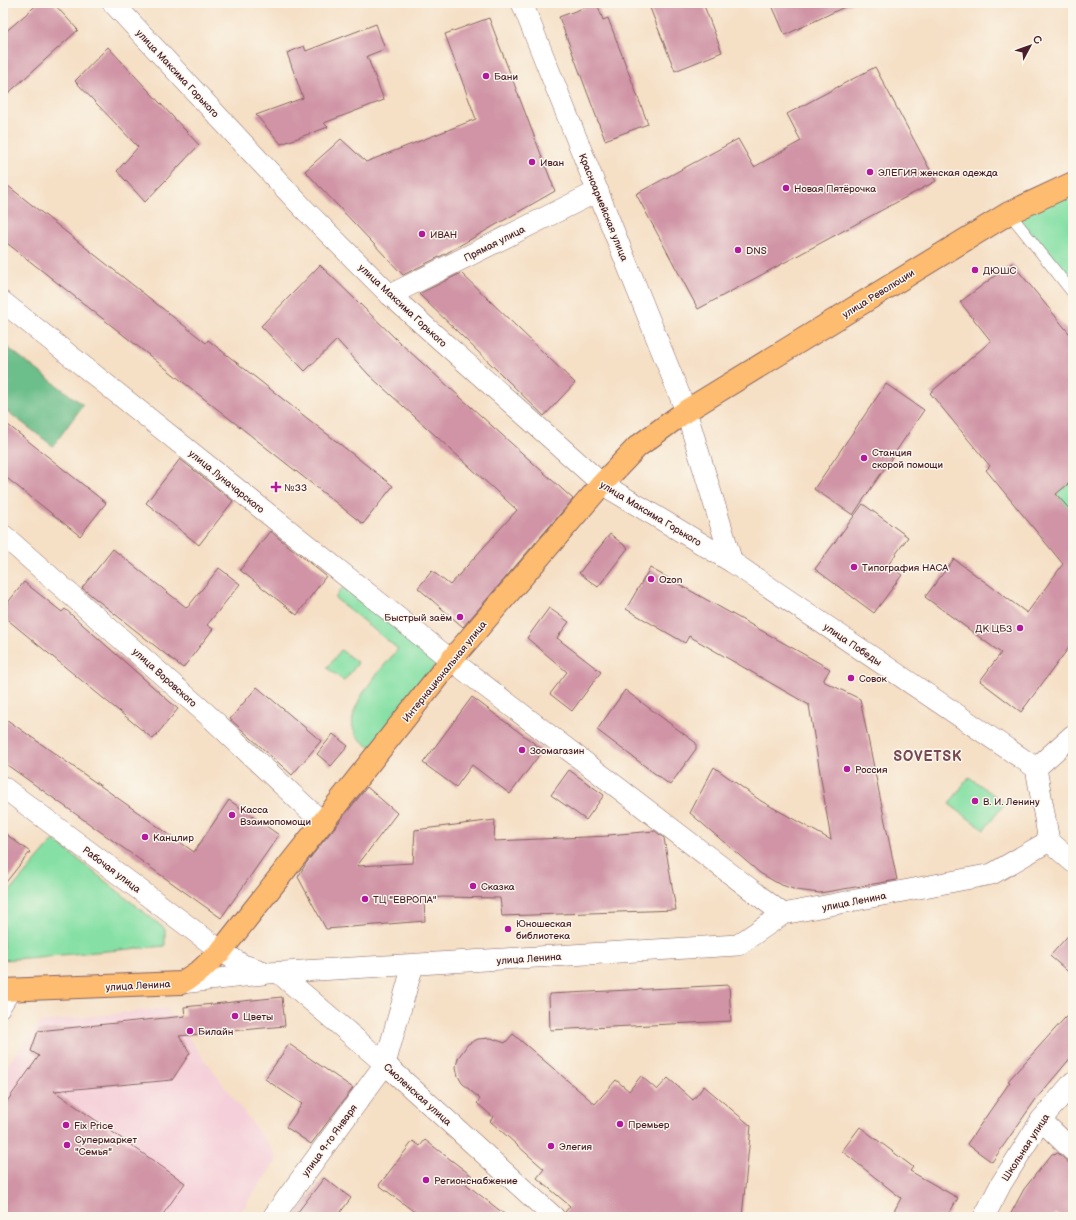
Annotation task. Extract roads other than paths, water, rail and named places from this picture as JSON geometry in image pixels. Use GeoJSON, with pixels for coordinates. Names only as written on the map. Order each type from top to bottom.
{"type":"FeatureCollection","features":[{"type":"Feature","properties":{"kind":"main road","name":"улица Революции"},"geometry":{"type":"LineString","coordinates":[[686,411],[1009,213],[1073,183]]}},
{"type":"Feature","properties":{"kind":"main road","name":"Интернациональная улица"},"geometry":{"type":"LineString","coordinates":[[221,951],[323,824],[451,660],[602,484],[637,447],[686,411]]}},
{"type":"Feature","properties":{"kind":"main road","name":"улица Ленина"},"geometry":{"type":"LineString","coordinates":[[9,990],[180,983],[201,970],[221,951]]}},
{"type":"Feature","properties":{"kind":"street","name":"улица Максима Горького"},"geometry":{"type":"LineString","coordinates":[[113,3],[304,209],[390,295],[602,484],[732,562]]}},
{"type":"Feature","properties":{"kind":"street","name":"Красноармейская улица"},"geometry":{"type":"LineString","coordinates":[[522,3],[686,411]]}},
{"type":"Feature","properties":{"kind":"street","name":"Прямая улица"},"geometry":{"type":"LineString","coordinates":[[390,295],[598,191]]}},
{"type":"Feature","properties":{"kind":"street","name":"улица Луначарского"},"geometry":{"type":"LineString","coordinates":[[3,302],[451,660],[784,914]]}},
{"type":"Feature","properties":{"kind":"street"},"geometry":{"type":"LineString","coordinates":[[686,411],[732,562]]}},
{"type":"Feature","properties":{"kind":"street","name":"улица Воровского"},"geometry":{"type":"LineString","coordinates":[[3,535],[210,717],[323,824]]}},
{"type":"Feature","properties":{"kind":"street","name":"улица Победы"},"geometry":{"type":"LineString","coordinates":[[732,562],[1036,768]]}},
{"type":"Feature","properties":{"kind":"street"},"geometry":{"type":"LineString","coordinates":[[1073,735],[1036,768],[1049,841],[1073,862]]}},
{"type":"Feature","properties":{"kind":"street","name":"Рабочая улица"},"geometry":{"type":"LineString","coordinates":[[3,788],[221,951]]}},
{"type":"Feature","properties":{"kind":"street","name":"улица Ленина"},"geometry":{"type":"LineString","coordinates":[[221,951],[244,965],[273,973],[738,945],[784,914],[992,874],[1049,841]]}},
{"type":"Feature","properties":{"kind":"street"},"geometry":{"type":"LineString","coordinates":[[385,1064],[412,965]]}},
{"type":"Feature","properties":{"kind":"street"},"geometry":{"type":"LineString","coordinates":[[180,983],[273,973]]}},
{"type":"Feature","properties":{"kind":"street","name":"Смоленская улица"},"geometry":{"type":"LineString","coordinates":[[273,973],[385,1064],[554,1217]]}},
{"type":"Feature","properties":{"kind":"street","name":"улица 9-го Января"},"geometry":{"type":"LineString","coordinates":[[273,1217],[385,1064]]}},
{"type":"Feature","properties":{"kind":"street","name":"Школьная улица"},"geometry":{"type":"LineString","coordinates":[[984,1217],[1001,1184],[1041,1120],[1073,1082]]}},
{"type":"Feature","properties":{"kind":"street"},"geometry":{"type":"LineString","coordinates":[[1041,1120],[1073,1151]]}},
{"type":"Feature","properties":{"kind":"lane"},"geometry":{"type":"LineString","coordinates":[[1009,213],[1073,293]]}},
{"type":"Feature","properties":{"kind":"lane"},"geometry":{"type":"LineString","coordinates":[[3,1010],[9,990]]}},
{"type":"Feature","properties":{"kind":"place","name":"Бани"},"geometry":{"type":"Point","coordinates":[486,76]}},
{"type":"Feature","properties":{"kind":"place","name":"Иван"},"geometry":{"type":"Point","coordinates":[532,162]}},
{"type":"Feature","properties":{"kind":"place","name":"ЭЛЕГИЯ женская одежда"},"geometry":{"type":"Point","coordinates":[870,172]}},
{"type":"Feature","properties":{"kind":"place","name":"Новая Пятёрочка"},"geometry":{"type":"Point","coordinates":[786,188]}},
{"type":"Feature","properties":{"kind":"place","name":"ИВАН"},"geometry":{"type":"Point","coordinates":[422,234]}},
{"type":"Feature","properties":{"kind":"place","name":"DNS"},"geometry":{"type":"Point","coordinates":[738,250]}},
{"type":"Feature","properties":{"kind":"place","name":"ДЮШС"},"geometry":{"type":"Point","coordinates":[975,270]}},
{"type":"Feature","properties":{"kind":"place","name":"Станция скорой помощи"},"geometry":{"type":"Point","coordinates":[864,458]}},
{"type":"Feature","properties":{"kind":"place","name":"№33"},"geometry":{"type":"Point","coordinates":[276,487]}},
{"type":"Feature","properties":{"kind":"place","name":"Типография НАСА"},"geometry":{"type":"Point","coordinates":[854,567]}},
{"type":"Feature","properties":{"kind":"place","name":"Ozon"},"geometry":{"type":"Point","coordinates":[651,579]}},
{"type":"Feature","properties":{"kind":"place","name":"Быстрый заём"},"geometry":{"type":"Point","coordinates":[460,617]}},
{"type":"Feature","properties":{"kind":"place","name":"ДК ЦБЗ"},"geometry":{"type":"Point","coordinates":[1020,628]}},
{"type":"Feature","properties":{"kind":"place","name":"Совок"},"geometry":{"type":"Point","coordinates":[851,678]}},
{"type":"Feature","properties":{"kind":"place","name":"Зоомагазин"},"geometry":{"type":"Point","coordinates":[522,750]}},
{"type":"Feature","properties":{"kind":"place","name":"Россия"},"geometry":{"type":"Point","coordinates":[847,769]}},
{"type":"Feature","properties":{"kind":"place","name":"В. И. Ленину"},"geometry":{"type":"Point","coordinates":[975,801]}},
{"type":"Feature","properties":{"kind":"place","name":"Касса Взаимопомощи"},"geometry":{"type":"Point","coordinates":[232,815]}},
{"type":"Feature","properties":{"kind":"place","name":"Канцлир"},"geometry":{"type":"Point","coordinates":[145,837]}},
{"type":"Feature","properties":{"kind":"place","name":"Сказка"},"geometry":{"type":"Point","coordinates":[473,886]}},
{"type":"Feature","properties":{"kind":"place","name":"ТЦ \"ЕВРОПА\""},"geometry":{"type":"Point","coordinates":[365,899]}},
{"type":"Feature","properties":{"kind":"place","name":"Юношеская библиотека"},"geometry":{"type":"Point","coordinates":[508,929]}},
{"type":"Feature","properties":{"kind":"place","name":"Цветы"},"geometry":{"type":"Point","coordinates":[235,1016]}},
{"type":"Feature","properties":{"kind":"place","name":"Билайн"},"geometry":{"type":"Point","coordinates":[190,1031]}},
{"type":"Feature","properties":{"kind":"place","name":"Премьер"},"geometry":{"type":"Point","coordinates":[620,1124]}},
{"type":"Feature","properties":{"kind":"place","name":"Fix Price"},"geometry":{"type":"Point","coordinates":[66,1125]}},
{"type":"Feature","properties":{"kind":"place","name":"Супермаркет \"Семья\""},"geometry":{"type":"Point","coordinates":[67,1145]}},
{"type":"Feature","properties":{"kind":"place","name":"Элегия"},"geometry":{"type":"Point","coordinates":[551,1146]}},
{"type":"Feature","properties":{"kind":"place","name":"Регионснабжение"},"geometry":{"type":"Point","coordinates":[426,1180]}},
{"type":"Feature","properties":{"kind":"district","name":"SOVETSK"},"geometry":{"type":"Point","coordinates":[928,756]}}]}
